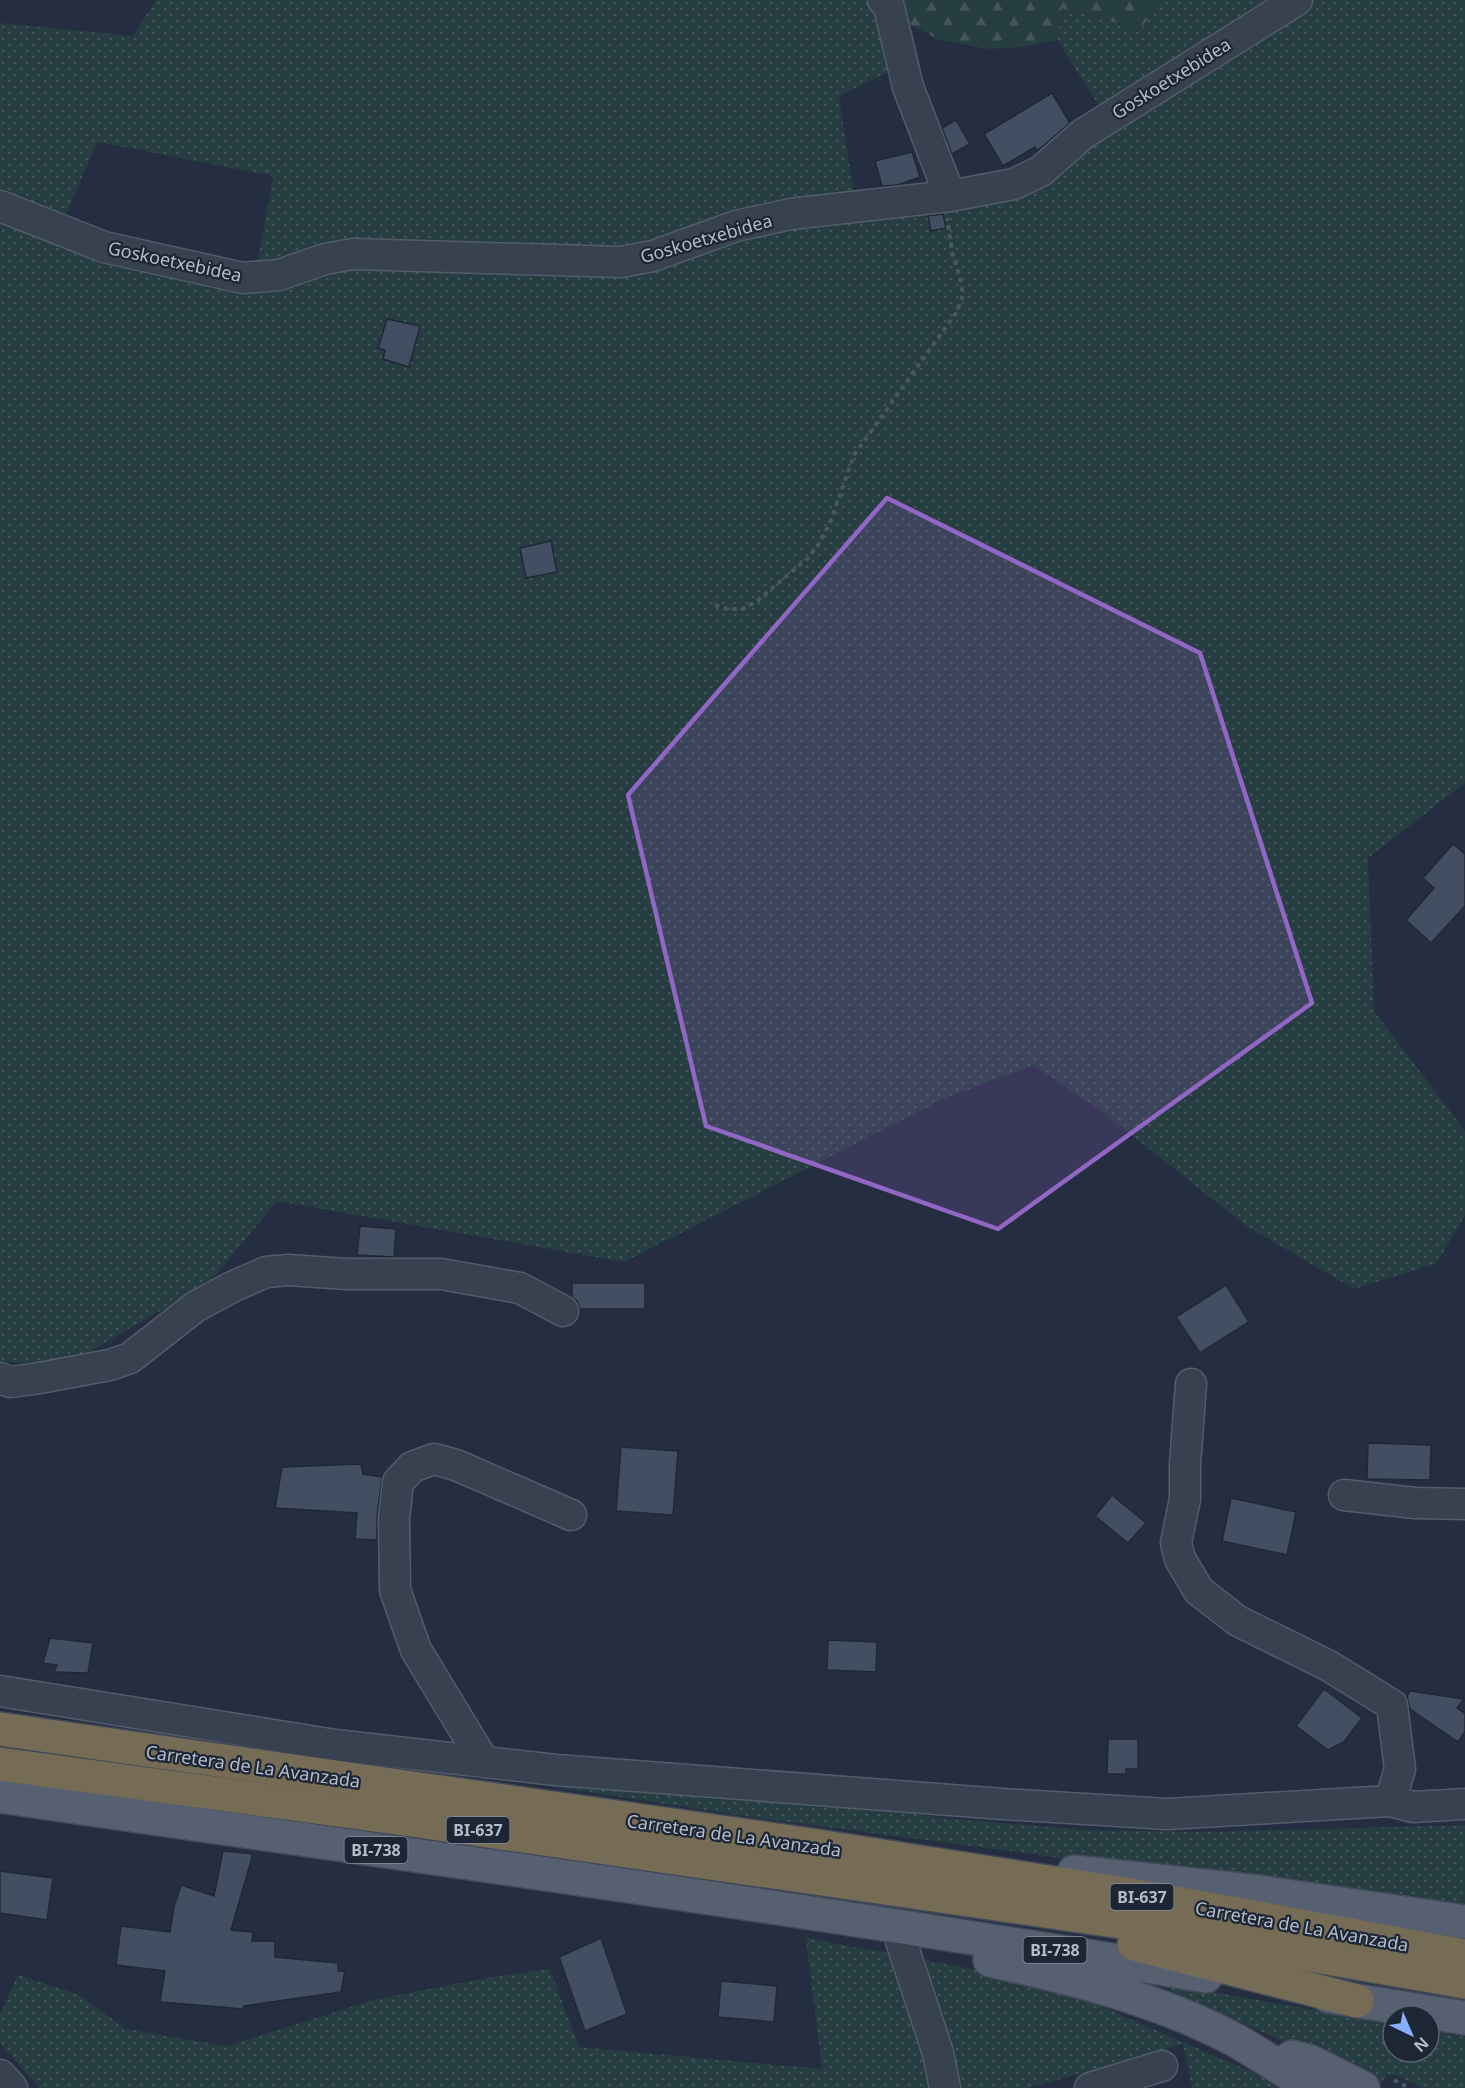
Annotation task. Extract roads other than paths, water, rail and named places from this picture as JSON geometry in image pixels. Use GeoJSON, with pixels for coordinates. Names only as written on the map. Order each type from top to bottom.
{"type":"FeatureCollection","features":[{"type":"Feature","properties":{"kind":"highway","name":"Carretera de La Avanzada"},"geometry":{"type":"LineString","coordinates":[[0,1729],[818,1846],[1132,1895],[1465,1956]]}},
{"type":"Feature","properties":{"kind":"highway","name":"Carretera de La Avanzada"},"geometry":{"type":"LineString","coordinates":[[0,1764],[1121,1922],[1465,1982]]}},
{"type":"Feature","properties":{"kind":"highway"},"geometry":{"type":"LineString","coordinates":[[955,1898],[1357,2001]]}},
{"type":"Feature","properties":{"kind":"main road","name":"BI-738"},"geometry":{"type":"LineString","coordinates":[[0,1796],[752,1902],[991,1939],[1464,2018]]}},
{"type":"Feature","properties":{"kind":"main road"},"geometry":{"type":"LineString","coordinates":[[818,1846],[1259,1892],[1465,1922]]}},
{"type":"Feature","properties":{"kind":"main road"},"geometry":{"type":"LineString","coordinates":[[752,1902],[834,1929],[1062,1976],[1171,2011],[1236,2041],[1315,2088]]}},
{"type":"Feature","properties":{"kind":"main road"},"geometry":{"type":"LineString","coordinates":[[1236,2041],[1311,2062],[1363,2088]]}},
{"type":"Feature","properties":{"kind":"street"},"geometry":{"type":"LineString","coordinates":[[883,0],[889,7],[908,87],[946,196]]}},
{"type":"Feature","properties":{"kind":"street","name":"Goskoetxebidea"},"geometry":{"type":"LineString","coordinates":[[0,206],[104,247],[243,278],[279,275],[325,259],[353,254],[621,262],[653,256],[736,226],[790,214],[946,196],[1014,184],[1041,171],[1083,134],[1297,0]]}},
{"type":"Feature","properties":{"kind":"street"},"geometry":{"type":"LineString","coordinates":[[0,1378],[10,1382],[34,1380],[110,1365],[130,1358],[159,1338],[195,1307],[231,1287],[266,1272],[288,1270],[347,1274],[441,1274],[520,1287],[563,1311]]}},
{"type":"Feature","properties":{"kind":"street"},"geometry":{"type":"LineString","coordinates":[[1191,1384],[1185,1464],[1185,1499],[1176,1543],[1180,1559],[1199,1591],[1238,1622],[1329,1666],[1392,1705],[1400,1769],[1389,1801]]}},
{"type":"Feature","properties":{"kind":"street"},"geometry":{"type":"LineString","coordinates":[[484,1762],[416,1650],[395,1590],[394,1519],[398,1482],[412,1467],[434,1459],[456,1466],[571,1515]]}},
{"type":"Feature","properties":{"kind":"street"},"geometry":{"type":"LineString","coordinates":[[1344,1495],[1415,1503],[1465,1504]]}},
{"type":"Feature","properties":{"kind":"street"},"geometry":{"type":"LineString","coordinates":[[0,1691],[335,1745],[556,1770],[1167,1814],[1389,1801],[1413,1806],[1465,1804]]}},
{"type":"Feature","properties":{"kind":"street"},"geometry":{"type":"LineString","coordinates":[[1389,1801],[1411,1793],[1465,1782]]}},
{"type":"Feature","properties":{"kind":"street"},"geometry":{"type":"LineString","coordinates":[[901,1941],[938,2053],[945,2088]]}},
{"type":"Feature","properties":{"kind":"street"},"geometry":{"type":"LineString","coordinates":[[1090,2088],[1162,2066]]}},
{"type":"Feature","properties":{"kind":"street"},"geometry":{"type":"LineString","coordinates":[[0,2075],[12,2088]]}}]}
